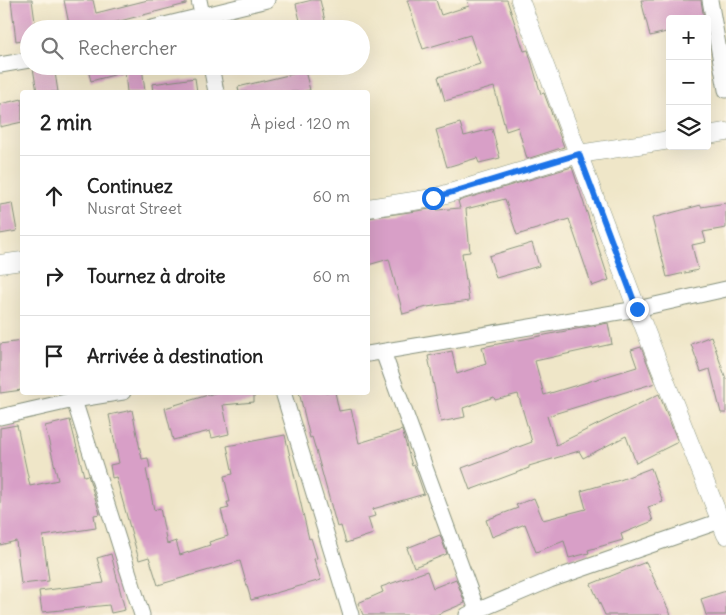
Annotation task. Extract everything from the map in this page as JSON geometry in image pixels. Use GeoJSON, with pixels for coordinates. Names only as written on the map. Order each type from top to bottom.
{"type":"FeatureCollection","features":[{"type":"Feature","properties":{"kind":"street"},"geometry":{"type":"LineString","coordinates":[[180,20],[267,0]]}},
{"type":"Feature","properties":{"kind":"street"},"geometry":{"type":"LineString","coordinates":[[383,352],[472,613],[550,580],[724,525],[637,309],[520,0]]}},
{"type":"Feature","properties":{"kind":"street"},"geometry":{"type":"LineString","coordinates":[[710,0],[726,90]]}},
{"type":"Feature","properties":{"kind":"street"},"geometry":{"type":"LineString","coordinates":[[0,65],[20,62]]}},
{"type":"Feature","properties":{"kind":"street"},"geometry":{"type":"LineString","coordinates":[[213,75],[216,90]]}},
{"type":"Feature","properties":{"kind":"street"},"geometry":{"type":"LineString","coordinates":[[711,134],[726,132]]}},
{"type":"Feature","properties":{"kind":"street"},"geometry":{"type":"LineString","coordinates":[[370,208],[433,198],[579,154],[666,141]]}},
{"type":"Feature","properties":{"kind":"street"},"geometry":{"type":"LineString","coordinates":[[0,264],[20,261]]}},
{"type":"Feature","properties":{"kind":"street"},"geometry":{"type":"LineString","coordinates":[[370,354],[637,309],[726,289]]}},
{"type":"Feature","properties":{"kind":"street"},"geometry":{"type":"LineString","coordinates":[[0,416],[105,395]]}},
{"type":"Feature","properties":{"kind":"street"},"geometry":{"type":"LineString","coordinates":[[284,395],[351,615]]}},
{"type":"Feature","properties":{"kind":"street"},"geometry":{"type":"LineString","coordinates":[[74,400],[142,615]]}},
{"type":"Feature","properties":{"kind":"building"},"geometry":{"type":"Polygon","coordinates":[[[11,0],[32,0],[35,20],[20,20],[20,40],[16,41],[11,0]]]}},
{"type":"Feature","properties":{"kind":"building"},"geometry":{"type":"Polygon","coordinates":[[[64,0],[93,0],[96,13],[148,0],[186,0],[186,4],[124,20],[68,20],[64,0]]]}},
{"type":"Feature","properties":{"kind":"building"},"geometry":{"type":"Polygon","coordinates":[[[320,0],[325,20],[300,20],[296,4],[320,0]]]}},
{"type":"Feature","properties":{"kind":"building"},"geometry":{"type":"Polygon","coordinates":[[[407,0],[436,0],[441,15],[469,6],[467,0],[507,0],[524,51],[528,50],[541,94],[544,93],[564,147],[527,159],[518,127],[506,131],[494,87],[445,101],[438,77],[480,64],[470,35],[423,49],[407,0]]]}},
{"type":"Feature","properties":{"kind":"building"},"geometry":{"type":"Polygon","coordinates":[[[641,0],[701,0],[703,15],[666,15],[666,32],[650,36],[641,0]]]}},
{"type":"Feature","properties":{"kind":"building"},"geometry":{"type":"Polygon","coordinates":[[[34,75],[55,75],[58,90],[37,90],[34,75]]]}},
{"type":"Feature","properties":{"kind":"building"},"geometry":{"type":"Polygon","coordinates":[[[89,75],[114,75],[91,81],[89,75]]]}},
{"type":"Feature","properties":{"kind":"building"},"geometry":{"type":"Polygon","coordinates":[[[125,75],[143,75],[145,90],[127,90],[125,75]]]}},
{"type":"Feature","properties":{"kind":"building"},"geometry":{"type":"Polygon","coordinates":[[[288,75],[306,75],[310,90],[239,90],[238,87],[288,75]]]}},
{"type":"Feature","properties":{"kind":"building"},"geometry":{"type":"Polygon","coordinates":[[[195,78],[197,90],[153,90],[152,84],[195,78]]]}},
{"type":"Feature","properties":{"kind":"building"},"geometry":{"type":"Polygon","coordinates":[[[20,99],[20,122],[0,127],[0,104],[20,99]]]}},
{"type":"Feature","properties":{"kind":"building"},"geometry":{"type":"Polygon","coordinates":[[[460,123],[464,136],[492,129],[500,158],[479,163],[477,158],[447,167],[436,130],[460,123]]]}},
{"type":"Feature","properties":{"kind":"building"},"geometry":{"type":"Polygon","coordinates":[[[572,167],[609,280],[592,286],[569,219],[517,235],[505,199],[466,209],[470,252],[462,253],[469,301],[427,307],[403,314],[389,259],[370,264],[370,218],[437,208],[437,210],[460,208],[458,201],[572,167]]]}},
{"type":"Feature","properties":{"kind":"building"},"geometry":{"type":"Polygon","coordinates":[[[12,203],[17,231],[0,234],[0,205],[12,203]]]}},
{"type":"Feature","properties":{"kind":"building"},"geometry":{"type":"Polygon","coordinates":[[[726,203],[726,228],[703,232],[706,242],[692,245],[698,270],[667,277],[652,218],[701,205],[701,207],[726,203]]]}},
{"type":"Feature","properties":{"kind":"building"},"geometry":{"type":"Polygon","coordinates":[[[532,243],[539,266],[496,278],[489,256],[532,243]]]}},
{"type":"Feature","properties":{"kind":"building"},"geometry":{"type":"Polygon","coordinates":[[[608,323],[612,344],[535,361],[544,395],[637,367],[631,350],[641,347],[655,383],[547,416],[556,445],[659,394],[678,442],[636,463],[626,436],[583,458],[579,451],[529,466],[529,468],[470,490],[462,468],[532,442],[518,394],[495,400],[494,397],[463,408],[465,417],[441,422],[428,356],[452,351],[457,374],[486,364],[482,347],[608,323]]]}},
{"type":"Feature","properties":{"kind":"building"},"geometry":{"type":"Polygon","coordinates":[[[711,336],[726,379],[726,413],[721,413],[710,369],[701,372],[691,344],[711,336]]]}},
{"type":"Feature","properties":{"kind":"building"},"geometry":{"type":"Polygon","coordinates":[[[20,341],[20,390],[0,393],[0,344],[20,341]]]}},
{"type":"Feature","properties":{"kind":"building"},"geometry":{"type":"Polygon","coordinates":[[[208,395],[254,395],[254,402],[223,405],[229,434],[212,438],[210,431],[173,440],[165,408],[208,395]]]}},
{"type":"Feature","properties":{"kind":"building"},"geometry":{"type":"Polygon","coordinates":[[[300,395],[336,395],[339,411],[351,409],[359,443],[402,430],[412,466],[414,465],[424,494],[373,509],[375,516],[368,518],[373,534],[346,543],[341,526],[337,527],[312,437],[310,438],[300,395]]]}},
{"type":"Feature","properties":{"kind":"building"},"geometry":{"type":"Polygon","coordinates":[[[132,410],[142,459],[148,458],[150,468],[146,469],[154,510],[160,508],[167,544],[176,541],[180,555],[210,545],[209,542],[228,536],[221,510],[229,508],[227,502],[230,502],[224,476],[233,474],[227,446],[285,435],[309,539],[311,538],[317,558],[314,559],[321,580],[251,600],[240,561],[158,585],[149,557],[139,560],[116,477],[112,478],[110,465],[119,463],[109,415],[132,410]]]}},
{"type":"Feature","properties":{"kind":"building"},"geometry":{"type":"Polygon","coordinates":[[[70,420],[84,476],[88,475],[100,514],[94,515],[96,528],[43,536],[49,581],[21,584],[16,541],[0,545],[0,428],[17,425],[30,486],[58,480],[45,426],[70,420]]]}},
{"type":"Feature","properties":{"kind":"building"},"geometry":{"type":"Polygon","coordinates":[[[651,468],[663,502],[648,507],[653,521],[621,534],[623,540],[588,550],[589,553],[569,558],[564,541],[536,552],[525,524],[492,537],[486,520],[518,508],[516,505],[534,498],[543,520],[586,509],[581,491],[620,480],[651,468]]]}},
{"type":"Feature","properties":{"kind":"building"},"geometry":{"type":"Polygon","coordinates":[[[440,535],[447,554],[414,567],[407,548],[440,535]]]}},
{"type":"Feature","properties":{"kind":"building"},"geometry":{"type":"Polygon","coordinates":[[[111,554],[125,610],[111,613],[109,605],[42,612],[39,591],[104,583],[97,558],[111,554]]]}},
{"type":"Feature","properties":{"kind":"building"},"geometry":{"type":"Polygon","coordinates":[[[646,562],[671,615],[605,615],[591,584],[646,562]]]}},
{"type":"Feature","properties":{"kind":"building"},"geometry":{"type":"Polygon","coordinates":[[[427,571],[433,588],[456,579],[465,603],[436,615],[363,615],[358,603],[383,592],[381,587],[427,571]]]}},
{"type":"Feature","properties":{"kind":"building"},"geometry":{"type":"Polygon","coordinates":[[[726,591],[726,615],[706,615],[701,599],[726,591]]]}},
{"type":"Feature","properties":{"kind":"route"},"geometry":{"type":"LineString","coordinates":[[433,198],[579,154],[637,309]]}}]}
